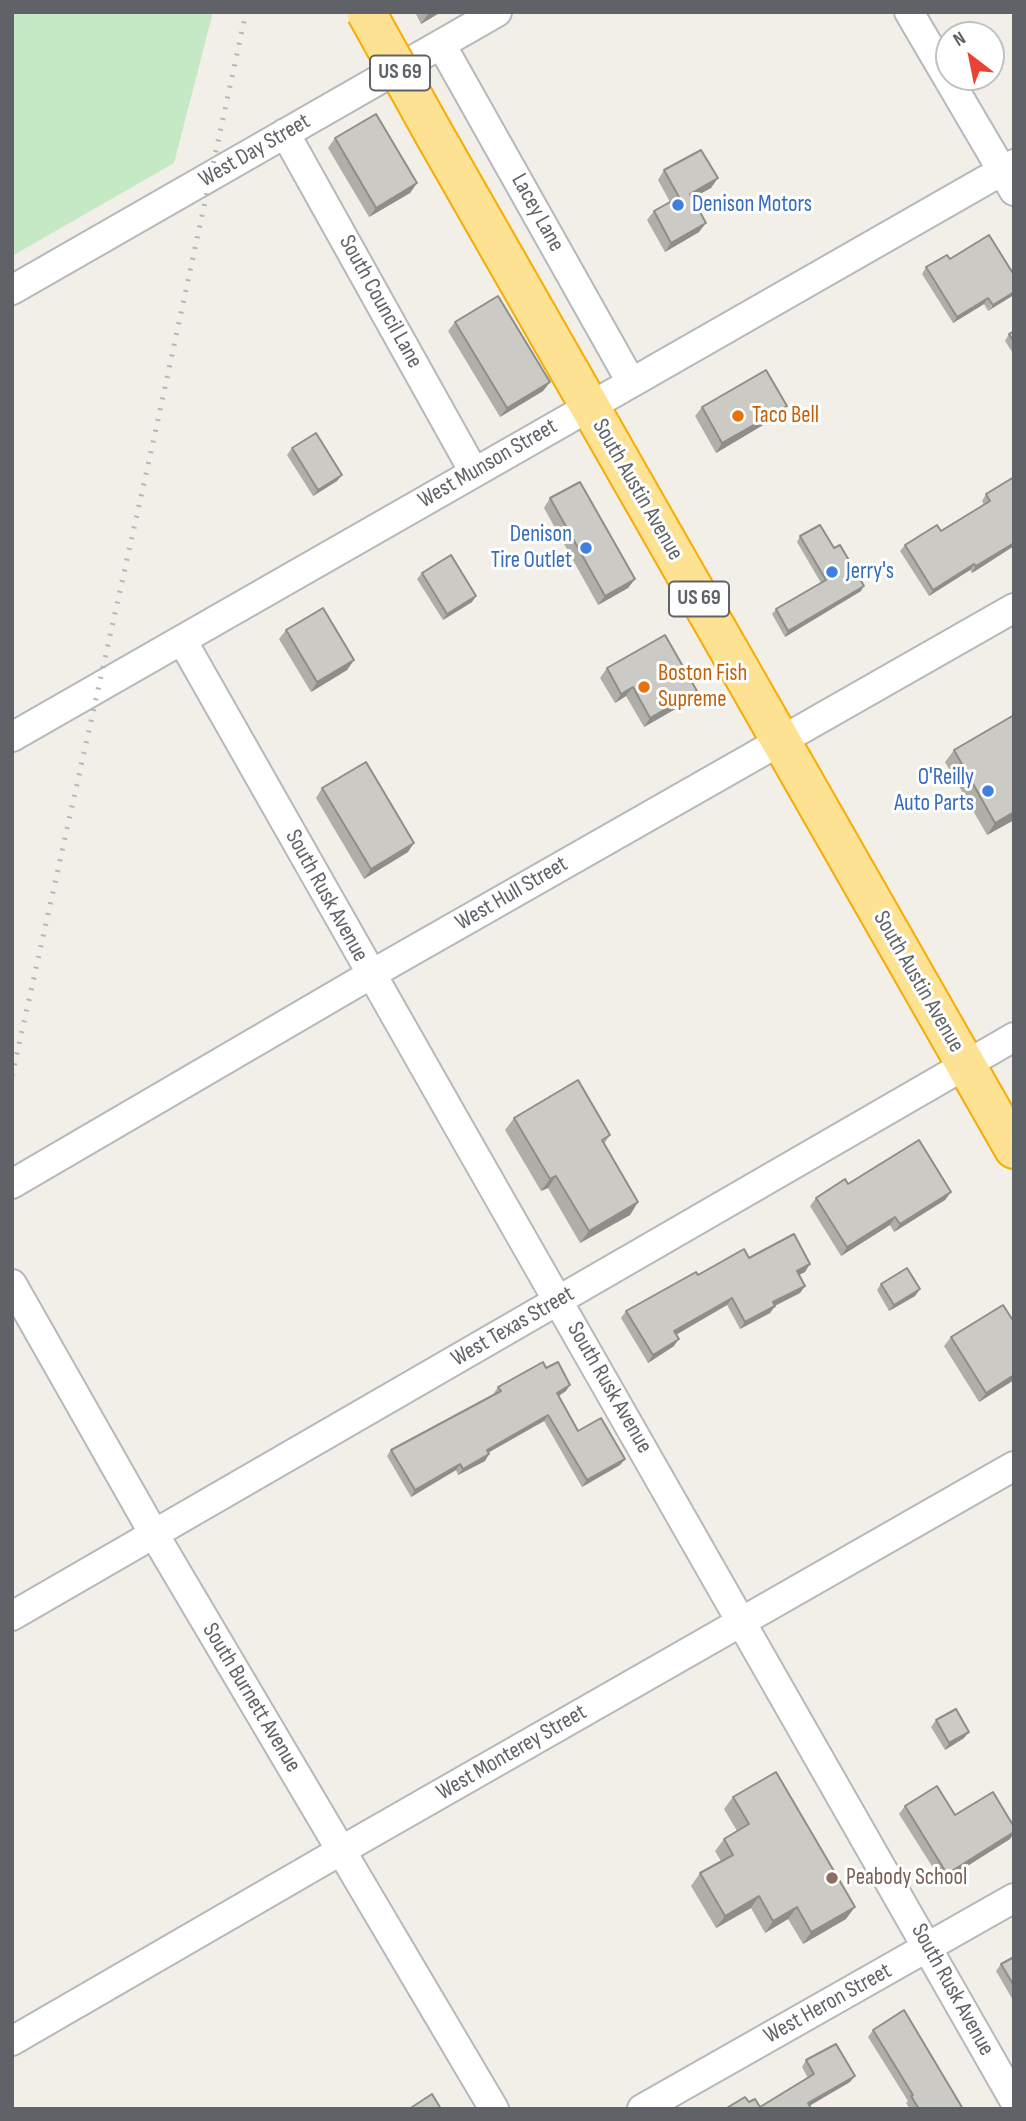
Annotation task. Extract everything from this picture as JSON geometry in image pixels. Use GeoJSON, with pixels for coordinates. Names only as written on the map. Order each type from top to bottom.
{"type":"FeatureCollection","features":[{"type":"Feature","properties":{"kind":"highway","name":"South Austin Avenue"},"geometry":{"type":"LineString","coordinates":[[366,12],[1014,1149]]}},
{"type":"Feature","properties":{"kind":"street","name":"West Day Street"},"geometry":{"type":"LineString","coordinates":[[12,290],[497,12]]}},
{"type":"Feature","properties":{"kind":"street"},"geometry":{"type":"LineString","coordinates":[[909,12],[1010,175]]}},
{"type":"Feature","properties":{"kind":"street","name":"Lacey Lane"},"geometry":{"type":"LineString","coordinates":[[442,44],[631,382]]}},
{"type":"Feature","properties":{"kind":"street","name":"South Council Lane"},"geometry":{"type":"LineString","coordinates":[[285,133],[474,472]]}},
{"type":"Feature","properties":{"kind":"street","name":"West Munson Street"},"geometry":{"type":"LineString","coordinates":[[12,737],[631,382],[1010,175]]}},
{"type":"Feature","properties":{"kind":"street","name":"West Hull Street"},"geometry":{"type":"LineString","coordinates":[[12,1184],[370,975],[1014,608]]}},
{"type":"Feature","properties":{"kind":"street","name":"South Rusk Avenue"},"geometry":{"type":"LineString","coordinates":[[182,640],[370,975],[559,1300],[1014,2100]]}},
{"type":"Feature","properties":{"kind":"street","name":"West Texas Street"},"geometry":{"type":"LineString","coordinates":[[12,1616],[1014,1037]]}},
{"type":"Feature","properties":{"kind":"street","name":"South Burnett Avenue"},"geometry":{"type":"LineString","coordinates":[[12,1284],[153,1534],[494,2109]]}},
{"type":"Feature","properties":{"kind":"street","name":"West Monterey Street"},"geometry":{"type":"LineString","coordinates":[[12,2041],[1014,1466]]}},
{"type":"Feature","properties":{"kind":"street","name":"West Heron Street"},"geometry":{"type":"LineString","coordinates":[[642,2109],[1014,1898]]}},
{"type":"Feature","properties":{"kind":"green space"},"geometry":{"type":"Polygon","coordinates":[[[12,12],[213,12],[174,163],[12,256],[12,12]]]}},
{"type":"Feature","properties":{"kind":"building"},"geometry":{"type":"Polygon","coordinates":[[[376,114],[417,183],[376,208],[335,138],[376,114]]]}},
{"type":"Feature","properties":{"kind":"building","name":"Denison Motors"},"geometry":{"type":"Polygon","coordinates":[[[701,150],[718,178],[690,194],[706,223],[671,243],[654,211],[679,197],[664,170],[701,150]]]}},
{"type":"Feature","properties":{"kind":"building"},"geometry":{"type":"Polygon","coordinates":[[[989,235],[1014,275],[1014,292],[993,305],[988,298],[957,317],[926,267],[947,255],[950,259],[989,235]]]}},
{"type":"Feature","properties":{"kind":"building"},"geometry":{"type":"Polygon","coordinates":[[[498,296],[550,382],[507,408],[455,322],[498,296]]]}},
{"type":"Feature","properties":{"kind":"building","name":"Taco Bell"},"geometry":{"type":"Polygon","coordinates":[[[766,370],[787,406],[722,443],[702,407],[766,370]]]}},
{"type":"Feature","properties":{"kind":"building"},"geometry":{"type":"Polygon","coordinates":[[[316,433],[342,475],[318,490],[292,448],[316,433]]]}},
{"type":"Feature","properties":{"kind":"building"},"geometry":{"type":"Polygon","coordinates":[[[1014,477],[1014,543],[933,590],[905,545],[937,525],[941,531],[990,501],[986,494],[1014,477]]]}},
{"type":"Feature","properties":{"kind":"building","name":"Denison Tire Outlet"},"geometry":{"type":"Polygon","coordinates":[[[580,482],[635,579],[605,596],[550,498],[580,482]]]}},
{"type":"Feature","properties":{"kind":"building"},"geometry":{"type":"Polygon","coordinates":[[[820,525],[834,548],[840,545],[864,586],[788,631],[776,609],[826,580],[800,536],[820,525]]]}},
{"type":"Feature","properties":{"kind":"building"},"geometry":{"type":"Polygon","coordinates":[[[451,555],[476,596],[447,614],[422,573],[451,555]]]}},
{"type":"Feature","properties":{"kind":"building"},"geometry":{"type":"Polygon","coordinates":[[[323,608],[354,660],[317,682],[286,630],[323,608]]]}},
{"type":"Feature","properties":{"kind":"building","name":"Boston Fish Supreme"},"geometry":{"type":"Polygon","coordinates":[[[665,635],[697,691],[650,718],[633,687],[621,694],[607,668],[665,635]]]}},
{"type":"Feature","properties":{"kind":"building","name":"O'Reilly Auto Parts"},"geometry":{"type":"Polygon","coordinates":[[[1014,715],[1014,812],[995,823],[954,750],[1014,715]]]}},
{"type":"Feature","properties":{"kind":"building"},"geometry":{"type":"Polygon","coordinates":[[[366,762],[414,843],[371,869],[322,788],[366,762]]]}},
{"type":"Feature","properties":{"kind":"building"},"geometry":{"type":"Polygon","coordinates":[[[578,1080],[610,1135],[602,1140],[638,1202],[589,1231],[556,1176],[550,1179],[514,1118],[578,1080]]]}},
{"type":"Feature","properties":{"kind":"building"},"geometry":{"type":"Polygon","coordinates":[[[919,1140],[951,1192],[900,1224],[895,1217],[847,1247],[816,1198],[845,1179],[848,1184],[919,1140]]]}},
{"type":"Feature","properties":{"kind":"building"},"geometry":{"type":"Polygon","coordinates":[[[794,1234],[810,1264],[797,1271],[805,1286],[773,1302],[775,1306],[745,1322],[732,1298],[674,1331],[679,1339],[653,1355],[626,1311],[744,1249],[749,1258],[794,1234]]]}},
{"type":"Feature","properties":{"kind":"building"},"geometry":{"type":"Polygon","coordinates":[[[907,1268],[920,1289],[894,1305],[881,1284],[907,1268]]]}},
{"type":"Feature","properties":{"kind":"building"},"geometry":{"type":"Polygon","coordinates":[[[1003,1305],[1014,1322],[1014,1375],[986,1393],[951,1337],[1003,1305]]]}},
{"type":"Feature","properties":{"kind":"building"},"geometry":{"type":"Polygon","coordinates":[[[543,1362],[546,1368],[558,1362],[570,1385],[557,1393],[578,1431],[601,1418],[625,1459],[587,1480],[548,1415],[487,1450],[489,1454],[463,1469],[460,1464],[415,1490],[391,1450],[501,1391],[498,1387],[543,1362]]]}},
{"type":"Feature","properties":{"kind":"building"},"geometry":{"type":"Polygon","coordinates":[[[956,1709],[969,1732],[949,1743],[936,1720],[956,1709]]]}},
{"type":"Feature","properties":{"kind":"building"},"geometry":{"type":"Polygon","coordinates":[[[776,1772],[855,1907],[811,1932],[797,1907],[773,1921],[759,1896],[725,1916],[700,1873],[733,1855],[724,1839],[749,1824],[733,1797],[776,1772]]]}},
{"type":"Feature","properties":{"kind":"building"},"geometry":{"type":"Polygon","coordinates":[[[937,1786],[955,1815],[993,1792],[1014,1827],[1014,1832],[947,1874],[905,1806],[937,1786]]]}},
{"type":"Feature","properties":{"kind":"building"},"geometry":{"type":"Polygon","coordinates":[[[1014,1957],[1014,1986],[1001,1964],[1014,1957]]]}},
{"type":"Feature","properties":{"kind":"building"},"geometry":{"type":"Polygon","coordinates":[[[904,2010],[963,2109],[919,2109],[911,2096],[913,2095],[873,2030],[904,2010]]]}},
{"type":"Feature","properties":{"kind":"building"},"geometry":{"type":"Polygon","coordinates":[[[836,2044],[855,2076],[808,2103],[811,2109],[725,2109],[745,2097],[749,2102],[755,2099],[760,2107],[814,2074],[806,2060],[836,2044]]]}},
{"type":"Feature","properties":{"kind":"building"},"geometry":{"type":"Polygon","coordinates":[[[432,2094],[441,2109],[409,2109],[432,2094]]]}},
{"type":"Feature","properties":{"kind":"railway"},"geometry":{"type":"LineString","coordinates":[[12,1076],[246,12]]}},
{"type":"Feature","properties":{"kind":"place","name":"Denison Motors"},"geometry":{"type":"Point","coordinates":[678,205]}},
{"type":"Feature","properties":{"kind":"place","name":"Taco Bell"},"geometry":{"type":"Point","coordinates":[738,416]}},
{"type":"Feature","properties":{"kind":"place","name":"Denison Tire Outlet"},"geometry":{"type":"Point","coordinates":[586,548]}},
{"type":"Feature","properties":{"kind":"place","name":"Jerry's"},"geometry":{"type":"Point","coordinates":[832,572]}},
{"type":"Feature","properties":{"kind":"place","name":"Boston Fish Supreme"},"geometry":{"type":"Point","coordinates":[644,687]}},
{"type":"Feature","properties":{"kind":"place","name":"O'Reilly Auto Parts"},"geometry":{"type":"Point","coordinates":[988,791]}},
{"type":"Feature","properties":{"kind":"place","name":"Peabody School"},"geometry":{"type":"Point","coordinates":[832,1878]}}]}
